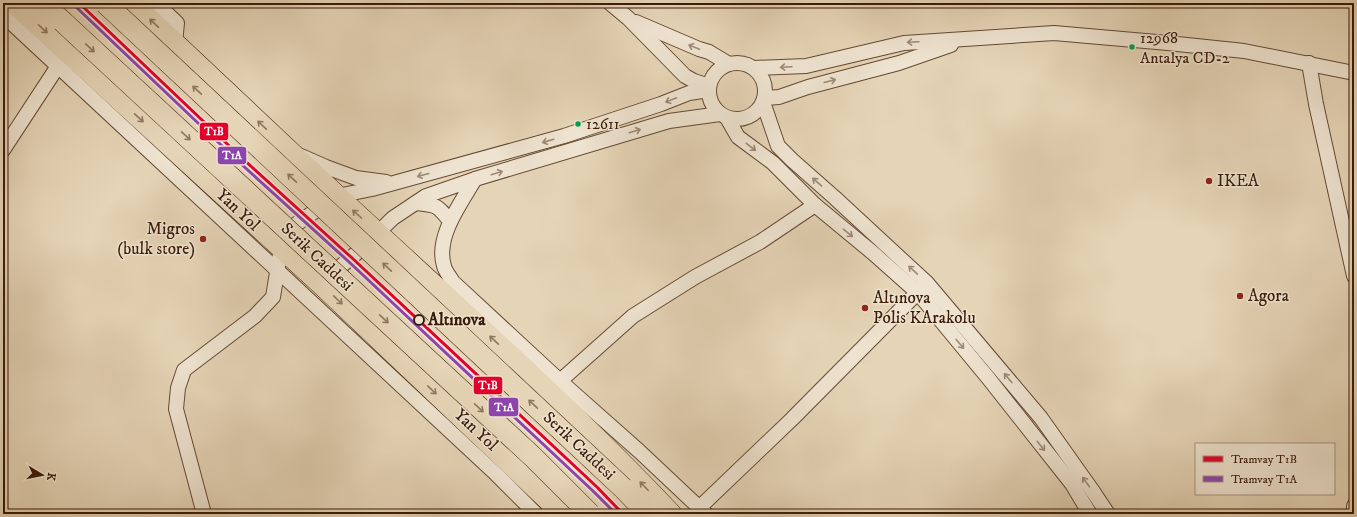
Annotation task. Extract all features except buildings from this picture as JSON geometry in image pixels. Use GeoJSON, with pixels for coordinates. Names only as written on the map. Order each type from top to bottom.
{"type":"FeatureCollection","features":[{"type":"Feature","properties":{"kind":"highway"},"geometry":{"type":"LineString","coordinates":[[14,3],[321,284],[564,514]]}},
{"type":"Feature","properties":{"kind":"highway","name":"Serik Caddesi"},"geometry":{"type":"LineString","coordinates":[[42,3],[533,457],[590,514]]}},
{"type":"Feature","properties":{"kind":"highway","name":"Serik Caddesi"},"geometry":{"type":"LineString","coordinates":[[105,3],[623,488],[648,514]]}},
{"type":"Feature","properties":{"kind":"highway"},"geometry":{"type":"LineString","coordinates":[[132,3],[176,33],[288,150],[523,367],[624,465],[671,514]]}},
{"type":"Feature","properties":{"kind":"street"},"geometry":{"type":"LineString","coordinates":[[156,3],[176,33]]}},
{"type":"Feature","properties":{"kind":"street"},"geometry":{"type":"LineString","coordinates":[[610,3],[628,18],[685,76],[709,88]]}},
{"type":"Feature","properties":{"kind":"street","name":"Yan Yol"},"geometry":{"type":"LineString","coordinates":[[3,15],[496,474],[536,514]]}},
{"type":"Feature","properties":{"kind":"street"},"geometry":{"type":"LineString","coordinates":[[628,18],[709,52],[729,64]]}},
{"type":"Feature","properties":{"kind":"street"},"geometry":{"type":"LineString","coordinates":[[754,68],[806,66],[904,43],[1054,33],[1244,51],[1354,73]]}},
{"type":"Feature","properties":{"kind":"street"},"geometry":{"type":"LineString","coordinates":[[764,100],[899,63],[966,40]]}},
{"type":"Feature","properties":{"kind":"street"},"geometry":{"type":"LineString","coordinates":[[1090,514],[1072,484],[989,379],[923,288],[873,253],[815,205],[773,163],[738,137],[723,116],[711,104],[709,88],[716,72],[729,64],[742,63],[754,68],[762,76],[765,86],[764,100],[778,146],[835,198],[923,288],[1041,418],[1108,514]]}},
{"type":"Feature","properties":{"kind":"street"},"geometry":{"type":"LineString","coordinates":[[1309,63],[1316,104],[1354,276]]}},
{"type":"Feature","properties":{"kind":"street"},"geometry":{"type":"LineString","coordinates":[[3,150],[58,66],[97,80]]}},
{"type":"Feature","properties":{"kind":"street"},"geometry":{"type":"LineString","coordinates":[[204,514],[176,409],[178,388],[184,370],[255,316],[273,297],[281,248],[295,225],[337,196],[372,189],[564,136],[661,104],[689,93],[709,88]]}},
{"type":"Feature","properties":{"kind":"street"},"geometry":{"type":"LineString","coordinates":[[273,297],[299,292],[321,284],[393,218],[426,196],[475,179],[669,121],[723,116],[735,120],[744,119],[752,116],[759,110],[764,100]]}},
{"type":"Feature","properties":{"kind":"street"},"geometry":{"type":"LineString","coordinates":[[288,150],[326,167],[356,178],[394,183]]}},
{"type":"Feature","properties":{"kind":"street"},"geometry":{"type":"LineString","coordinates":[[475,179],[450,221],[442,250],[444,266],[453,282],[703,511],[792,419],[923,288]]}},
{"type":"Feature","properties":{"kind":"street"},"geometry":{"type":"LineString","coordinates":[[416,203],[434,205],[442,210],[450,221]]}},
{"type":"Feature","properties":{"kind":"street"},"geometry":{"type":"LineString","coordinates":[[560,381],[633,316],[695,277],[760,242],[815,205]]}},
{"type":"Feature","properties":{"kind":"street"},"geometry":{"type":"LineString","coordinates":[[523,367],[560,381]]}},
{"type":"Feature","properties":{"kind":"street"},"geometry":{"type":"LineString","coordinates":[[1354,506],[1354,513]]}},
{"type":"Feature","properties":{"kind":"tram line","name":"T1B"},"geometry":{"type":"LineString","coordinates":[[79,3],[243,159],[351,257],[597,487],[623,514]]}},
{"type":"Feature","properties":{"kind":"tram line","name":"T1A"},"geometry":{"type":"LineString","coordinates":[[76,7],[240,163],[348,261],[616,514]]}},
{"type":"Feature","properties":{"kind":"place","name":"12968 Antalya CD-2"},"geometry":{"type":"Point","coordinates":[1132,47]}},
{"type":"Feature","properties":{"kind":"place","name":"12611"},"geometry":{"type":"Point","coordinates":[578,124]}},
{"type":"Feature","properties":{"kind":"place","name":"IKEA"},"geometry":{"type":"Point","coordinates":[1209,181]}},
{"type":"Feature","properties":{"kind":"place","name":"Migros (bulk store)"},"geometry":{"type":"Point","coordinates":[203,239]}},
{"type":"Feature","properties":{"kind":"place","name":"Agora"},"geometry":{"type":"Point","coordinates":[1240,296]}},
{"type":"Feature","properties":{"kind":"place","name":"Altınova Polis KArakolu"},"geometry":{"type":"Point","coordinates":[865,308]}},
{"type":"Feature","properties":{"kind":"place","name":"Altınova"},"geometry":{"type":"Point","coordinates":[419,320]}}]}
